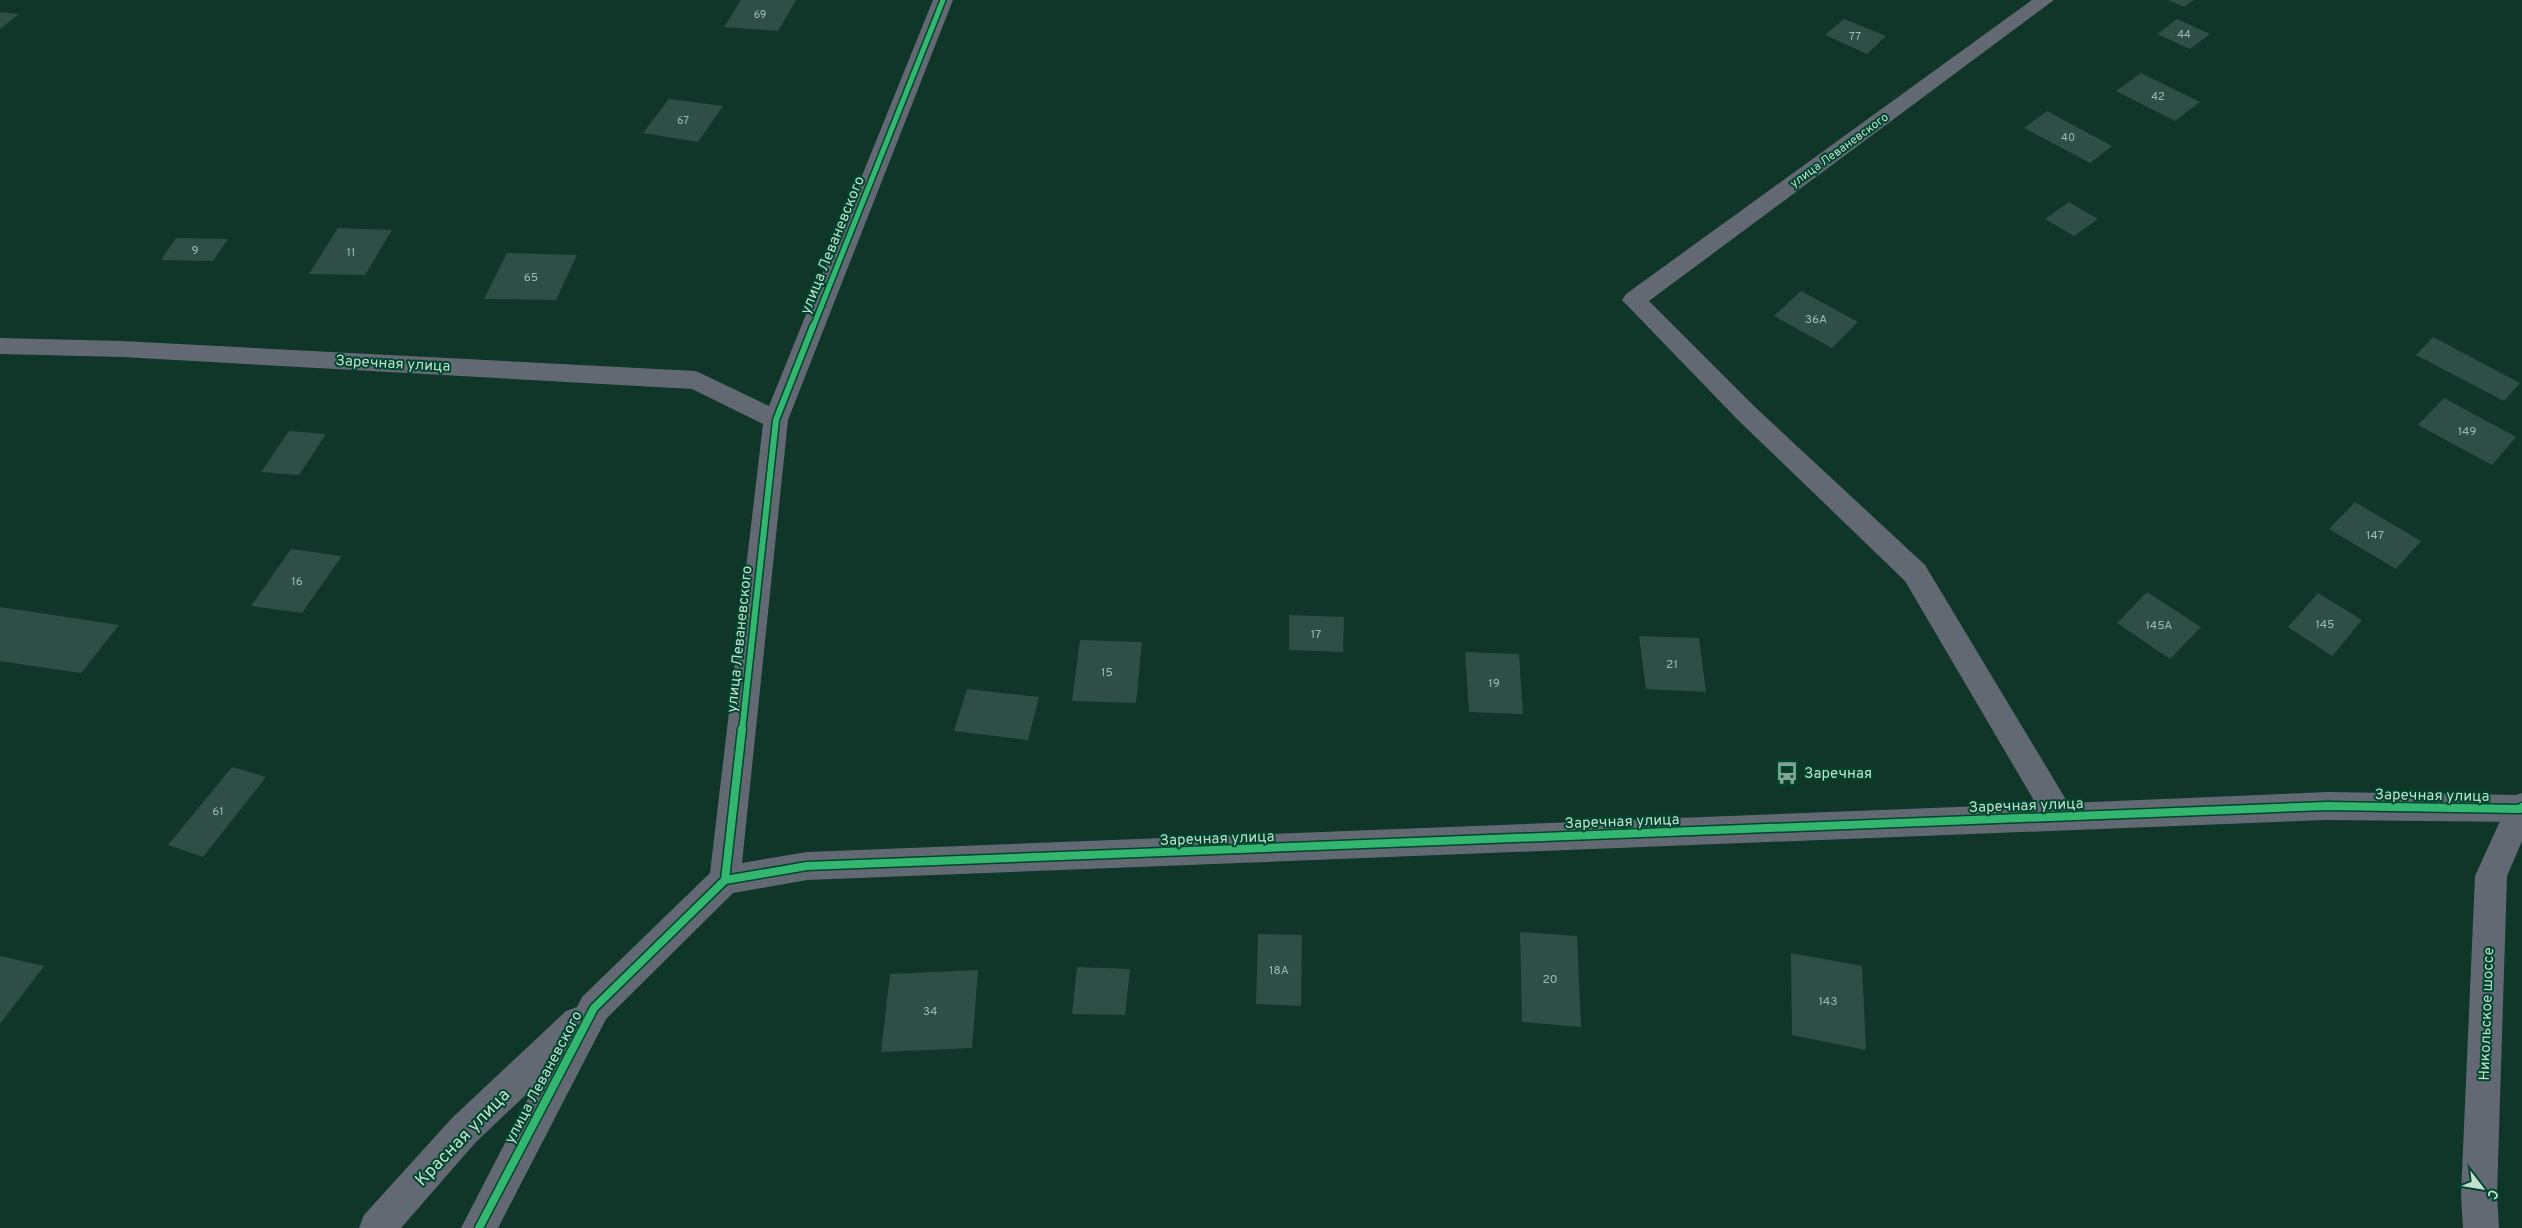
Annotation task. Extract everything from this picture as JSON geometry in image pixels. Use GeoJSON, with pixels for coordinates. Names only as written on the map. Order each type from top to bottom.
{"type":"FeatureCollection","features":[{"type":"Feature","properties":{"kind":"street","name":"улица Леваневского"},"geometry":{"type":"LineString","coordinates":[[479,1228],[594,1008],[725,880],[776,420],[943,0]]}},
{"type":"Feature","properties":{"kind":"street","name":"улица Леваневского"},"geometry":{"type":"LineString","coordinates":[[2044,0],[1634,300],[1746,413],[1915,573],[2060,816]]}},
{"type":"Feature","properties":{"kind":"street","name":"Заречная улица"},"geometry":{"type":"LineString","coordinates":[[0,346],[122,348],[696,380],[776,420]]}},
{"type":"Feature","properties":{"kind":"street","name":"Заречная улица"},"geometry":{"type":"LineString","coordinates":[[725,880],[817,866],[2060,816],[2327,806],[2521,808]]}},
{"type":"Feature","properties":{"kind":"street","name":"Никольское шоссе"},"geometry":{"type":"LineString","coordinates":[[2481,1228],[2479,1194],[2492,876],[2521,808]]}},
{"type":"Feature","properties":{"kind":"street","name":"Красная улица"},"geometry":{"type":"LineString","coordinates":[[376,1228],[464,1130],[594,1008]]}},
{"type":"Feature","properties":{"kind":"building"},"geometry":{"type":"Polygon","coordinates":[[[741,0],[796,0],[778,31],[724,27],[741,0]]]}},
{"type":"Feature","properties":{"kind":"building"},"geometry":{"type":"Polygon","coordinates":[[[2168,0],[2194,0],[2184,7],[2168,0]]]}},
{"type":"Feature","properties":{"kind":"building"},"geometry":{"type":"Polygon","coordinates":[[[0,12],[19,14],[0,29],[0,12]]]}},
{"type":"Feature","properties":{"kind":"building"},"geometry":{"type":"Polygon","coordinates":[[[1844,19],[1886,36],[1867,54],[1825,35],[1844,19]]]}},
{"type":"Feature","properties":{"kind":"building"},"geometry":{"type":"Polygon","coordinates":[[[2177,19],[2210,34],[2190,49],[2157,34],[2177,19]]]}},
{"type":"Feature","properties":{"kind":"building"},"geometry":{"type":"Polygon","coordinates":[[[2141,73],[2200,102],[2175,121],[2116,91],[2141,73]]]}},
{"type":"Feature","properties":{"kind":"building"},"geometry":{"type":"Polygon","coordinates":[[[669,99],[723,106],[698,142],[643,133],[669,99]]]}},
{"type":"Feature","properties":{"kind":"building"},"geometry":{"type":"Polygon","coordinates":[[[2047,111],[2112,146],[2090,163],[2024,128],[2047,111]]]}},
{"type":"Feature","properties":{"kind":"building"},"geometry":{"type":"Polygon","coordinates":[[[2069,202],[2098,219],[2074,236],[2045,219],[2069,202]]]}},
{"type":"Feature","properties":{"kind":"building"},"geometry":{"type":"Polygon","coordinates":[[[338,228],[392,230],[365,275],[309,274],[338,228]]]}},
{"type":"Feature","properties":{"kind":"building"},"geometry":{"type":"Polygon","coordinates":[[[176,238],[228,239],[213,261],[161,260],[176,238]]]}},
{"type":"Feature","properties":{"kind":"building"},"geometry":{"type":"Polygon","coordinates":[[[507,253],[577,255],[556,300],[484,299],[507,253]]]}},
{"type":"Feature","properties":{"kind":"building"},"geometry":{"type":"Polygon","coordinates":[[[1801,291],[1858,322],[1832,348],[1774,316],[1801,291]]]}},
{"type":"Feature","properties":{"kind":"building"},"geometry":{"type":"Polygon","coordinates":[[[2433,337],[2520,383],[2504,401],[2416,355],[2433,337]]]}},
{"type":"Feature","properties":{"kind":"building"},"geometry":{"type":"Polygon","coordinates":[[[2444,398],[2516,437],[2492,465],[2418,425],[2444,398]]]}},
{"type":"Feature","properties":{"kind":"building"},"geometry":{"type":"Polygon","coordinates":[[[289,431],[326,434],[299,475],[261,472],[289,431]]]}},
{"type":"Feature","properties":{"kind":"building"},"geometry":{"type":"Polygon","coordinates":[[[2355,502],[2421,541],[2396,569],[2329,529],[2355,502]]]}},
{"type":"Feature","properties":{"kind":"building"},"geometry":{"type":"Polygon","coordinates":[[[291,549],[342,556],[302,613],[251,606],[291,549]]]}},
{"type":"Feature","properties":{"kind":"building"},"geometry":{"type":"Polygon","coordinates":[[[2147,592],[2201,627],[2170,659],[2117,623],[2147,592]]]}},
{"type":"Feature","properties":{"kind":"building"},"geometry":{"type":"Polygon","coordinates":[[[2318,593],[2362,620],[2332,656],[2288,627],[2318,593]]]}},
{"type":"Feature","properties":{"kind":"building"},"geometry":{"type":"Polygon","coordinates":[[[0,607],[119,625],[81,673],[0,661],[0,607]]]}},
{"type":"Feature","properties":{"kind":"building"},"geometry":{"type":"Polygon","coordinates":[[[1289,615],[1344,617],[1343,652],[1289,650],[1289,615]]]}},
{"type":"Feature","properties":{"kind":"building"},"geometry":{"type":"Polygon","coordinates":[[[1639,636],[1699,638],[1706,692],[1646,689],[1639,636]]]}},
{"type":"Feature","properties":{"kind":"building"},"geometry":{"type":"Polygon","coordinates":[[[1080,640],[1142,642],[1136,703],[1072,701],[1080,640]]]}},
{"type":"Feature","properties":{"kind":"building"},"geometry":{"type":"Polygon","coordinates":[[[1465,652],[1519,654],[1523,714],[1469,712],[1465,652]]]}},
{"type":"Feature","properties":{"kind":"building"},"geometry":{"type":"Polygon","coordinates":[[[967,689],[1039,697],[1028,740],[954,731],[967,689]]]}},
{"type":"Feature","properties":{"kind":"building"},"geometry":{"type":"Polygon","coordinates":[[[232,767],[266,777],[203,857],[168,845],[232,767]]]}},
{"type":"Feature","properties":{"kind":"building"},"geometry":{"type":"Polygon","coordinates":[[[1520,932],[1577,936],[1581,1027],[1522,1022],[1520,932]]]}},
{"type":"Feature","properties":{"kind":"building"},"geometry":{"type":"Polygon","coordinates":[[[1258,934],[1302,935],[1301,1006],[1256,1004],[1258,934]]]}},
{"type":"Feature","properties":{"kind":"building"},"geometry":{"type":"Polygon","coordinates":[[[1791,953],[1862,966],[1866,1050],[1792,1035],[1791,953]]]}},
{"type":"Feature","properties":{"kind":"building"},"geometry":{"type":"Polygon","coordinates":[[[0,956],[44,966],[0,1024],[0,956]]]}},
{"type":"Feature","properties":{"kind":"building"},"geometry":{"type":"Polygon","coordinates":[[[1077,967],[1130,969],[1125,1015],[1072,1014],[1077,967]]]}},
{"type":"Feature","properties":{"kind":"building"},"geometry":{"type":"Polygon","coordinates":[[[978,970],[972,1048],[881,1052],[890,974],[978,970]]]}},
{"type":"Feature","properties":{"kind":"cycle path"},"geometry":{"type":"LineString","coordinates":[[479,1228],[594,1008],[725,880],[776,420],[943,0]]}},
{"type":"Feature","properties":{"kind":"cycle path"},"geometry":{"type":"LineString","coordinates":[[725,880],[807,866],[2327,806],[2520,809],[2522,807]]}},
{"type":"Feature","properties":{"kind":"place","name":"Заречная"},"geometry":{"type":"Point","coordinates":[1787,773]}}]}
